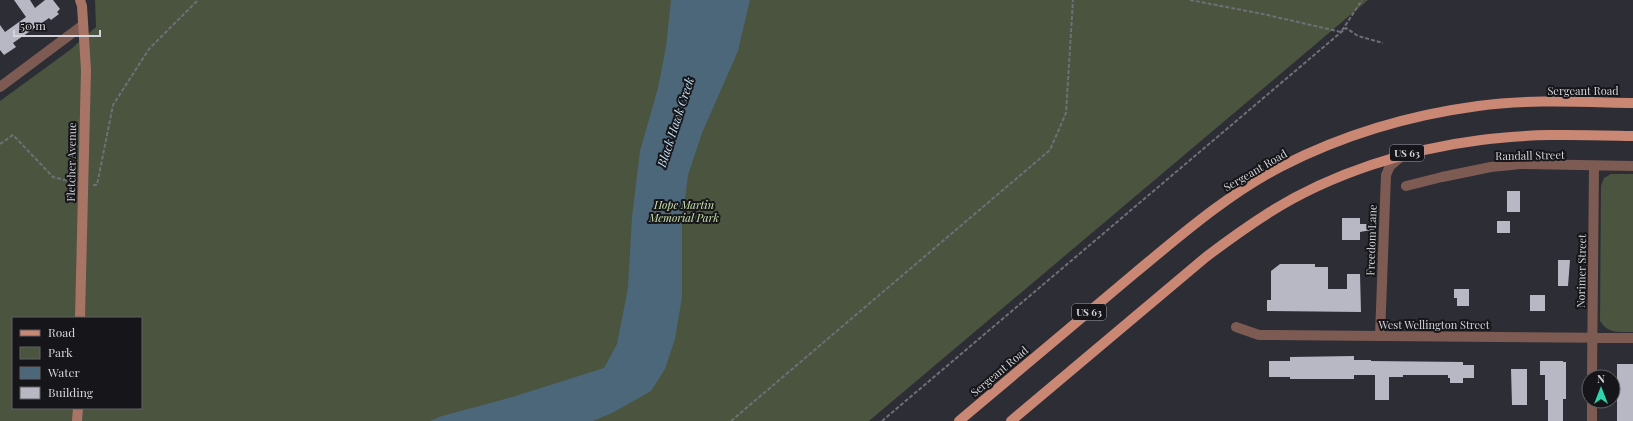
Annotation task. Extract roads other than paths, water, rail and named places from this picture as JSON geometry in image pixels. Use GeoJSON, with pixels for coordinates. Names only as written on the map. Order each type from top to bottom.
{"type":"FeatureCollection","features":[{"type":"Feature","properties":{"kind":"main road","name":"Fletcher Avenue"},"geometry":{"type":"LineString","coordinates":[[80,317],[86,70],[82,2]]}},
{"type":"Feature","properties":{"kind":"main road","name":"Sergeant Road"},"geometry":{"type":"LineString","coordinates":[[960,421],[1181,235],[1226,201],[1283,166],[1347,137],[1433,113],[1478,106],[1523,102],[1633,102]]}},
{"type":"Feature","properties":{"kind":"main road","name":"US 63"},"geometry":{"type":"LineString","coordinates":[[1011,421],[1206,257],[1239,232],[1271,211],[1300,195],[1362,169],[1405,154],[1482,139],[1521,136],[1633,136]]}},
{"type":"Feature","properties":{"kind":"main road"},"geometry":{"type":"LineString","coordinates":[[77,421],[78,409]]}},
{"type":"Feature","properties":{"kind":"street"},"geometry":{"type":"LineString","coordinates":[[0,87],[83,25]]}},
{"type":"Feature","properties":{"kind":"street","name":"Freedom Lane"},"geometry":{"type":"LineString","coordinates":[[1380,336],[1386,175],[1390,166],[1405,154]]}},
{"type":"Feature","properties":{"kind":"street","name":"Randall Street"},"geometry":{"type":"LineString","coordinates":[[1406,186],[1491,167],[1521,164],[1633,166]]}},
{"type":"Feature","properties":{"kind":"street","name":"Norimer Street"},"geometry":{"type":"LineString","coordinates":[[1592,369],[1594,166]]}},
{"type":"Feature","properties":{"kind":"street","name":"West Wellington Street"},"geometry":{"type":"LineString","coordinates":[[1236,327],[1259,335],[1633,338]]}},
{"type":"Feature","properties":{"kind":"street"},"geometry":{"type":"LineString","coordinates":[[1592,409],[1592,421]]}},
{"type":"Feature","properties":{"kind":"water","name":"Black Hawk Creek"},"geometry":{"type":"Polygon","coordinates":[[[671,0],[750,0],[738,51],[702,133],[688,175],[682,224],[682,297],[675,339],[665,369],[651,391],[614,412],[593,421],[430,421],[442,416],[509,398],[604,368],[617,344],[628,288],[632,217],[640,151],[658,88],[666,47],[671,0]]]}},
{"type":"Feature","properties":{"kind":"park label","name":"Hope Martin Memorial Park"},"geometry":{"type":"Point","coordinates":[684,210]}}]}
